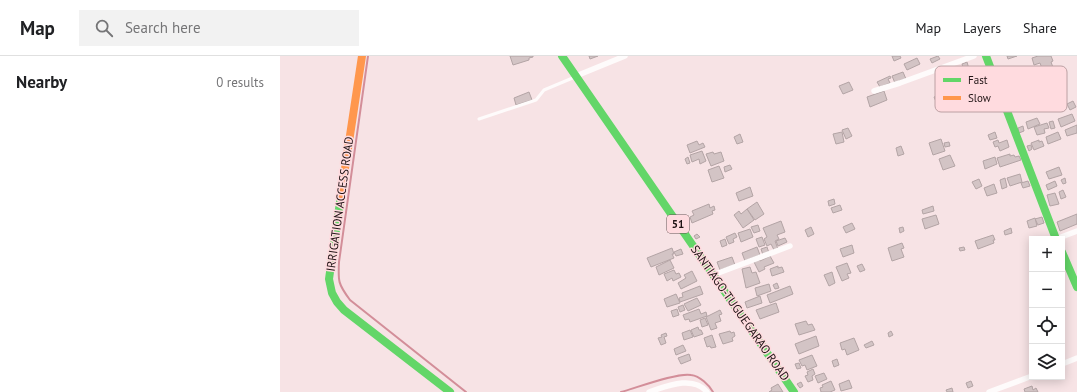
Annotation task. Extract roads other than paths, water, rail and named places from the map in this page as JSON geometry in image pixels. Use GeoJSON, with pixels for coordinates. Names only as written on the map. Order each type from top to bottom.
{"type":"FeatureCollection","features":[{"type":"Feature","properties":{"kind":"main road","name":"IRRIGATION ACCESS ROAD"},"geometry":{"type":"LineString","coordinates":[[362,56],[329,281],[335,300],[344,310],[450,392]]}},
{"type":"Feature","properties":{"kind":"main road","name":"SANTIAGO-TUGUEGARAO ROAD"},"geometry":{"type":"LineString","coordinates":[[562,56],[794,392]]}},
{"type":"Feature","properties":{"kind":"main road"},"geometry":{"type":"LineString","coordinates":[[986,56],[990,66]]}},
{"type":"Feature","properties":{"kind":"main road"},"geometry":{"type":"LineString","coordinates":[[1007,112],[1055,236]]}},
{"type":"Feature","properties":{"kind":"main road"},"geometry":{"type":"LineString","coordinates":[[1065,259],[1077,287]]}},
{"type":"Feature","properties":{"kind":"street"},"geometry":{"type":"LineString","coordinates":[[576,76],[625,56]]}},
{"type":"Feature","properties":{"kind":"street"},"geometry":{"type":"LineString","coordinates":[[947,66],[974,56]]}},
{"type":"Feature","properties":{"kind":"street"},"geometry":{"type":"LineString","coordinates":[[874,91],[935,70]]}},
{"type":"Feature","properties":{"kind":"street"},"geometry":{"type":"LineString","coordinates":[[1064,236],[1077,231]]}},
{"type":"Feature","properties":{"kind":"street"},"geometry":{"type":"LineString","coordinates":[[714,275],[790,246]]}},
{"type":"Feature","properties":{"kind":"street"},"geometry":{"type":"LineString","coordinates":[[1065,363],[1077,358]]}},
{"type":"Feature","properties":{"kind":"street"},"geometry":{"type":"LineString","coordinates":[[989,392],[1029,377]]}},
{"type":"Feature","properties":{"kind":"street"},"geometry":{"type":"LineString","coordinates":[[649,392],[664,387],[695,383],[703,387],[707,392]]}},
{"type":"Feature","properties":{"kind":"lane"},"geometry":{"type":"LineString","coordinates":[[479,119],[536,100],[544,90],[576,76]]}},
{"type":"Feature","properties":{"kind":"waterway"},"geometry":{"type":"LineString","coordinates":[[368,56],[339,262],[340,282],[343,290],[350,300],[466,392]]}},
{"type":"Feature","properties":{"kind":"waterway"},"geometry":{"type":"LineString","coordinates":[[621,392],[667,378],[685,375],[691,375],[701,379],[713,392]]}}]}
